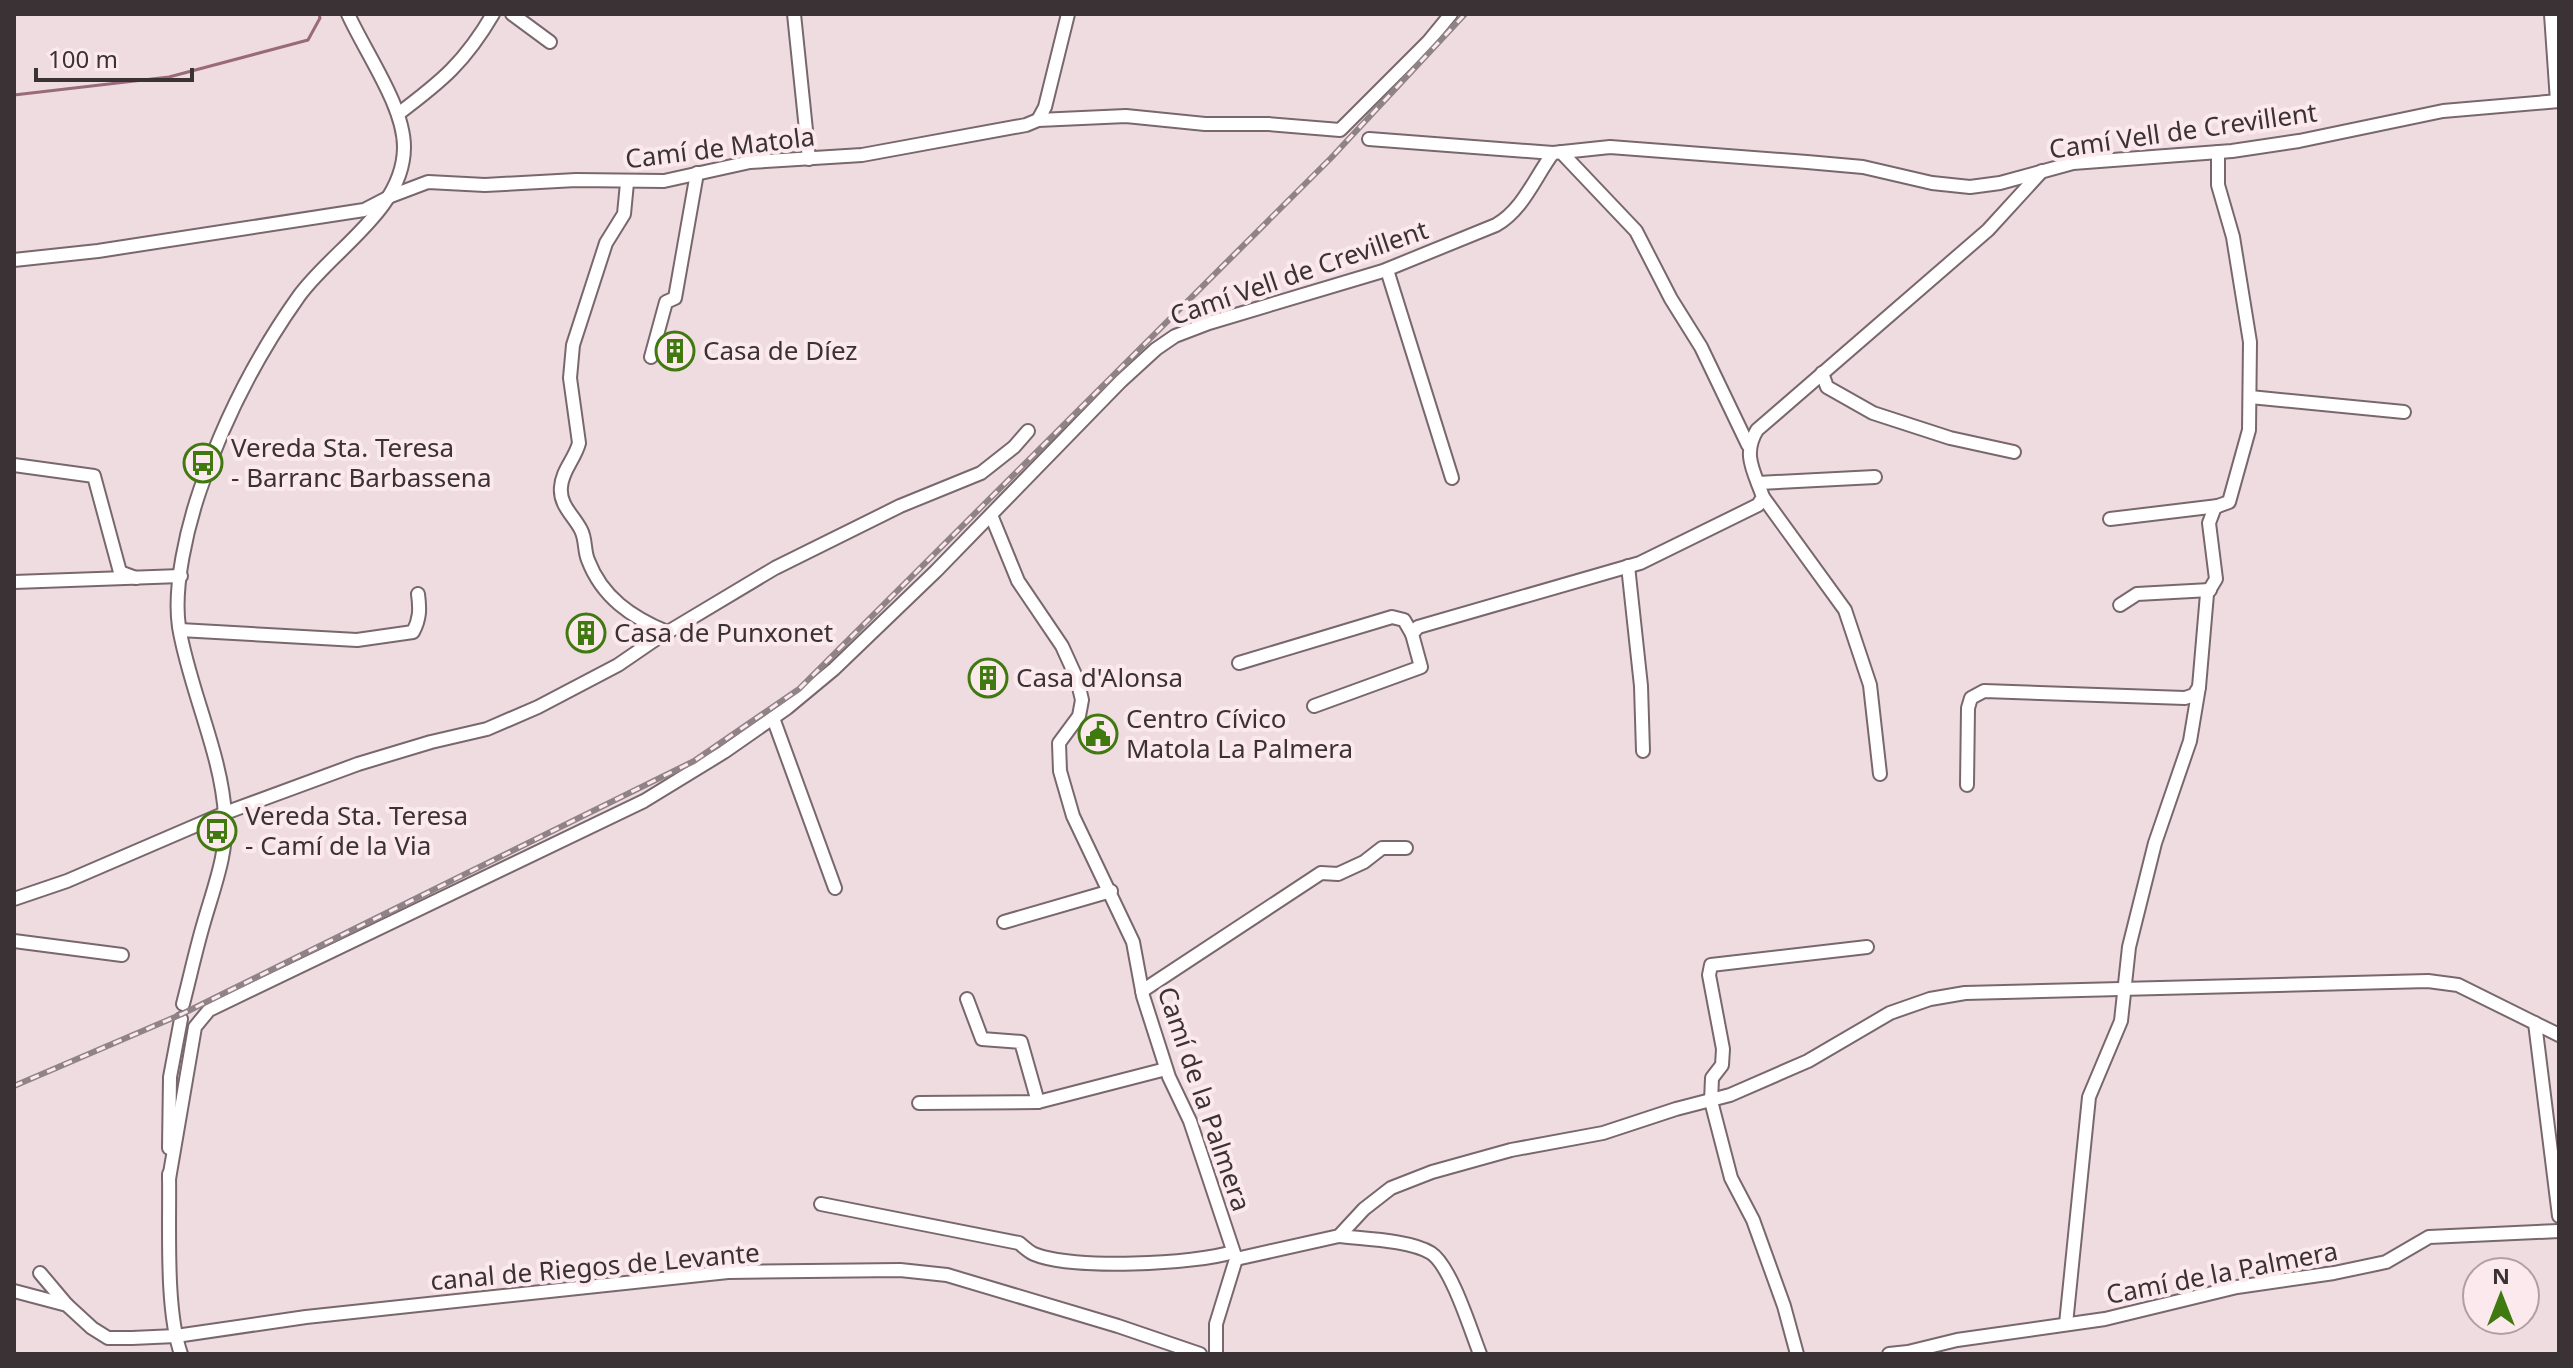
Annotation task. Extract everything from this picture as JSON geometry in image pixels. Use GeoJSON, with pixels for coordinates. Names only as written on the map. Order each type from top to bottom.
{"type":"FeatureCollection","features":[{"type":"Feature","properties":{"kind":"street"},"geometry":{"type":"LineString","coordinates":[[183,1004],[203,923],[219,875],[225,813],[180,630],[181,576],[199,492],[225,424],[262,353],[300,295],[391,196],[401,172],[404,147],[398,114],[348,14]]}},
{"type":"Feature","properties":{"kind":"street"},"geometry":{"type":"LineString","coordinates":[[398,114],[439,84],[473,48],[493,14]]}},
{"type":"Feature","properties":{"kind":"street"},"geometry":{"type":"LineString","coordinates":[[512,14],[550,42]]}},
{"type":"Feature","properties":{"kind":"street"},"geometry":{"type":"LineString","coordinates":[[794,14],[809,159]]}},
{"type":"Feature","properties":{"kind":"street"},"geometry":{"type":"LineString","coordinates":[[1038,120],[1045,107],[1068,14]]}},
{"type":"Feature","properties":{"kind":"street","name":"Camí de Matola"},"geometry":{"type":"LineString","coordinates":[[14,260],[98,251],[364,210],[428,182],[485,185],[576,180],[627,183],[664,181],[750,162],[862,155],[1026,125],[1038,120],[1126,116],[1205,124],[1268,124],[1340,130],[1407,64],[1451,14]]}},
{"type":"Feature","properties":{"kind":"street"},"geometry":{"type":"LineString","coordinates":[[2551,14],[2558,101]]}},
{"type":"Feature","properties":{"kind":"street","name":"Camí Vell de Crevillent"},"geometry":{"type":"LineString","coordinates":[[169,1179],[195,1027],[209,1010],[644,801],[724,752],[834,669],[1156,349],[1175,336],[1209,323],[1387,270],[1509,218],[1557,152],[1610,147],[1807,162],[1863,167],[1932,183],[1970,187],[2000,183],[2100,159],[2218,152],[2299,141],[2443,111],[2558,101]]}},
{"type":"Feature","properties":{"kind":"street"},"geometry":{"type":"LineString","coordinates":[[1369,139],[1557,152],[1636,231],[1671,299],[1701,347],[1748,445],[1749,458],[1763,497],[1845,610],[1870,685],[1880,774]]}},
{"type":"Feature","properties":{"kind":"street"},"geometry":{"type":"LineString","coordinates":[[2110,519],[2218,506],[2229,502],[2249,430],[2250,342],[2233,237],[2218,185],[2218,152]]}},
{"type":"Feature","properties":{"kind":"street"},"geometry":{"type":"LineString","coordinates":[[1748,445],[1757,430],[1988,230],[2042,171]]}},
{"type":"Feature","properties":{"kind":"street"},"geometry":{"type":"LineString","coordinates":[[651,357],[666,302],[675,298],[697,173]]}},
{"type":"Feature","properties":{"kind":"street"},"geometry":{"type":"LineString","coordinates":[[627,183],[624,214],[606,243],[573,345],[570,378],[579,443],[577,452],[563,473],[560,491],[570,516],[581,530],[596,581],[622,607],[643,622],[667,632]]}},
{"type":"Feature","properties":{"kind":"street"},"geometry":{"type":"LineString","coordinates":[[1387,270],[1452,478]]}},
{"type":"Feature","properties":{"kind":"street"},"geometry":{"type":"LineString","coordinates":[[1822,373],[1827,387],[1873,413],[1950,438],[2014,452]]}},
{"type":"Feature","properties":{"kind":"street"},"geometry":{"type":"LineString","coordinates":[[2250,397],[2404,412]]}},
{"type":"Feature","properties":{"kind":"street"},"geometry":{"type":"LineString","coordinates":[[14,899],[67,881],[225,813],[358,764],[487,729],[538,707],[618,665],[667,632],[801,555],[900,506],[981,473],[1014,447],[1028,431]]}},
{"type":"Feature","properties":{"kind":"street"},"geometry":{"type":"LineString","coordinates":[[14,465],[94,476],[120,572],[136,578]]}},
{"type":"Feature","properties":{"kind":"street"},"geometry":{"type":"LineString","coordinates":[[1758,483],[1875,477]]}},
{"type":"Feature","properties":{"kind":"street"},"geometry":{"type":"LineString","coordinates":[[1412,634],[1418,627],[1628,566],[1758,505],[1763,497]]}},
{"type":"Feature","properties":{"kind":"street"},"geometry":{"type":"LineString","coordinates":[[2066,1324],[2089,1097],[2121,1021],[2129,947],[2155,843],[2190,741],[2210,590],[2216,579],[2209,523],[2218,506]]}},
{"type":"Feature","properties":{"kind":"street","name":"Camí de la Palmera"},"geometry":{"type":"LineString","coordinates":[[991,515],[1018,581],[1062,646],[1077,679],[1082,700],[1079,716],[1059,743],[1060,771],[1073,816],[1133,942],[1142,991],[1166,1069],[1190,1121],[1235,1255]]}},
{"type":"Feature","properties":{"kind":"street"},"geometry":{"type":"LineString","coordinates":[[1628,566],[1641,686],[1643,751]]}},
{"type":"Feature","properties":{"kind":"street"},"geometry":{"type":"LineString","coordinates":[[14,582],[181,576]]}},
{"type":"Feature","properties":{"kind":"street"},"geometry":{"type":"LineString","coordinates":[[2120,605],[2137,594],[2210,590]]}},
{"type":"Feature","properties":{"kind":"street"},"geometry":{"type":"LineString","coordinates":[[180,630],[357,640],[403,635],[413,632],[417,624],[420,611],[418,594]]}},
{"type":"Feature","properties":{"kind":"street"},"geometry":{"type":"LineString","coordinates":[[1239,663],[1392,617],[1404,620],[1412,634],[1421,667],[1314,706]]}},
{"type":"Feature","properties":{"kind":"street"},"geometry":{"type":"LineString","coordinates":[[1967,785],[1968,708],[1971,698],[1984,691],[2185,698],[2194,695],[2199,687]]}},
{"type":"Feature","properties":{"kind":"street"},"geometry":{"type":"LineString","coordinates":[[773,718],[835,888]]}},
{"type":"Feature","properties":{"kind":"street"},"geometry":{"type":"LineString","coordinates":[[1142,991],[1321,873],[1338,874],[1364,862],[1382,848],[1406,848]]}},
{"type":"Feature","properties":{"kind":"street"},"geometry":{"type":"LineString","coordinates":[[1004,922],[1111,891]]}},
{"type":"Feature","properties":{"kind":"street"},"geometry":{"type":"LineString","coordinates":[[14,941],[122,955]]}},
{"type":"Feature","properties":{"kind":"street"},"geometry":{"type":"LineString","coordinates":[[1797,1354],[1784,1306],[1753,1220],[1731,1178],[1711,1101],[1712,1078],[1722,1065],[1723,1049],[1709,975],[1711,965],[1867,947]]}},
{"type":"Feature","properties":{"kind":"street"},"geometry":{"type":"LineString","coordinates":[[1339,1236],[1364,1209],[1391,1188],[1432,1172],[1511,1150],[1603,1133],[1711,1101],[1808,1061],[1890,1013],[1930,999],[1965,993],[2428,981],[2458,985],[2559,1035]]}},
{"type":"Feature","properties":{"kind":"street"},"geometry":{"type":"LineString","coordinates":[[967,999],[982,1039],[1021,1042],[1038,1102]]}},
{"type":"Feature","properties":{"kind":"street"},"geometry":{"type":"LineString","coordinates":[[181,1019],[170,1077],[169,1179],[172,1302],[181,1354]]}},
{"type":"Feature","properties":{"kind":"street"},"geometry":{"type":"LineString","coordinates":[[2535,1023],[2559,1216]]}},
{"type":"Feature","properties":{"kind":"street"},"geometry":{"type":"LineString","coordinates":[[919,1103],[1038,1102],[1166,1069]]}},
{"type":"Feature","properties":{"kind":"street"},"geometry":{"type":"LineString","coordinates":[[821,1204],[1019,1243],[1034,1254],[1079,1262],[1212,1259],[1339,1236],[1411,1246],[1432,1253],[1444,1267],[1480,1354]]}},
{"type":"Feature","properties":{"kind":"street","name":"Camí de la Palmera"},"geometry":{"type":"LineString","coordinates":[[1889,1354],[1957,1340],[2105,1319],[2237,1287],[2386,1262],[2429,1237],[2559,1231]]}},
{"type":"Feature","properties":{"kind":"street"},"geometry":{"type":"LineString","coordinates":[[1216,1354],[1216,1324],[1235,1255]]}},
{"type":"Feature","properties":{"kind":"street","name":"canal de Riegos de Levante"},"geometry":{"type":"LineString","coordinates":[[40,1273],[67,1305],[108,1338],[176,1336],[306,1317],[728,1272],[900,1270],[947,1275],[1200,1354]]}},
{"type":"Feature","properties":{"kind":"street"},"geometry":{"type":"LineString","coordinates":[[14,1291],[67,1305]]}},
{"type":"Feature","properties":{"kind":"waterway"},"geometry":{"type":"LineString","coordinates":[[14,95],[169,77],[308,40],[320,18],[319,14]]}},
{"type":"Feature","properties":{"kind":"railway"},"geometry":{"type":"LineString","coordinates":[[14,1086],[182,1014],[694,761],[799,689],[1331,158],[1465,14]]}},
{"type":"Feature","properties":{"kind":"place","name":"Casa de Díez"},"geometry":{"type":"Point","coordinates":[675,351]}},
{"type":"Feature","properties":{"kind":"place","name":"Vereda Sta. Teresa - Barranc Barbassena"},"geometry":{"type":"Point","coordinates":[203,463]}},
{"type":"Feature","properties":{"kind":"place","name":"Casa de Punxonet"},"geometry":{"type":"Point","coordinates":[586,633]}},
{"type":"Feature","properties":{"kind":"place","name":"Casa d'Alonsa"},"geometry":{"type":"Point","coordinates":[988,678]}},
{"type":"Feature","properties":{"kind":"place","name":"Centro Cívico Matola La Palmera"},"geometry":{"type":"Point","coordinates":[1098,734]}},
{"type":"Feature","properties":{"kind":"place","name":"Vereda Sta. Teresa - Camí de la Via"},"geometry":{"type":"Point","coordinates":[217,831]}}]}
